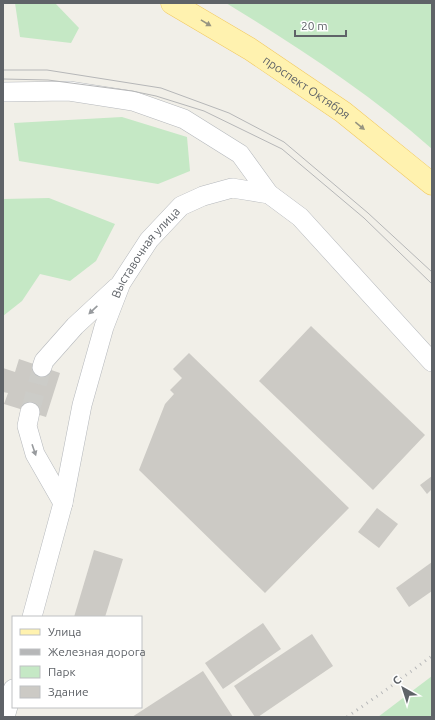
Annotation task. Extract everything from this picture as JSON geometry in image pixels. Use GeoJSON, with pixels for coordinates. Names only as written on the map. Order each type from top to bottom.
{"type":"FeatureCollection","features":[{"type":"Feature","properties":{"kind":"main road","name":"проспект Октября"},"geometry":{"type":"LineString","coordinates":[[172,3],[250,49],[343,112],[432,184]]}},
{"type":"Feature","properties":{"kind":"street"},"geometry":{"type":"LineString","coordinates":[[3,92],[76,92],[133,101],[184,119],[240,154],[269,194]]}},
{"type":"Feature","properties":{"kind":"street","name":"Выставочная улица"},"geometry":{"type":"LineString","coordinates":[[32,616],[63,503],[82,405],[104,327],[121,283],[149,240],[181,206],[203,196],[232,188],[269,194],[300,217],[432,362]]}},
{"type":"Feature","properties":{"kind":"street"},"geometry":{"type":"LineString","coordinates":[[42,367],[44,361],[75,326],[121,283]]}},
{"type":"Feature","properties":{"kind":"street"},"geometry":{"type":"LineString","coordinates":[[30,412],[27,426],[34,454],[63,503]]}},
{"type":"Feature","properties":{"kind":"street"},"geometry":{"type":"LineString","coordinates":[[6,717],[12,693]]}},
{"type":"Feature","properties":{"kind":"green space"},"geometry":{"type":"Polygon","coordinates":[[[15,3],[55,3],[79,28],[71,43],[20,37],[15,3]]]}},
{"type":"Feature","properties":{"kind":"green space"},"geometry":{"type":"Polygon","coordinates":[[[226,3],[432,3],[432,149],[408,128],[358,90],[280,36],[226,3]]]}},
{"type":"Feature","properties":{"kind":"green space"},"geometry":{"type":"Polygon","coordinates":[[[122,117],[187,137],[190,171],[158,184],[19,161],[14,123],[122,117]]]}},
{"type":"Feature","properties":{"kind":"green space"},"geometry":{"type":"Polygon","coordinates":[[[49,198],[115,224],[96,261],[70,281],[40,274],[22,301],[3,316],[3,199],[49,198]]]}},
{"type":"Feature","properties":{"kind":"green space"},"geometry":{"type":"Polygon","coordinates":[[[432,676],[432,717],[378,717],[432,676]]]}},
{"type":"Feature","properties":{"kind":"building"},"geometry":{"type":"Polygon","coordinates":[[[311,326],[425,435],[373,490],[259,381],[311,326]]]}},
{"type":"Feature","properties":{"kind":"building"},"geometry":{"type":"Polygon","coordinates":[[[189,353],[349,508],[265,593],[139,470],[165,404],[174,394],[170,390],[182,378],[173,369],[189,353]]]}},
{"type":"Feature","properties":{"kind":"building"},"geometry":{"type":"Polygon","coordinates":[[[19,359],[60,373],[46,417],[4,404],[8,393],[3,392],[3,368],[15,372],[19,359]]]}},
{"type":"Feature","properties":{"kind":"building"},"geometry":{"type":"Polygon","coordinates":[[[432,476],[432,491],[431,490],[427,494],[420,485],[432,476]]]}},
{"type":"Feature","properties":{"kind":"building"},"geometry":{"type":"Polygon","coordinates":[[[377,508],[398,524],[379,548],[358,532],[377,508]]]}},
{"type":"Feature","properties":{"kind":"building"},"geometry":{"type":"Polygon","coordinates":[[[94,550],[123,559],[105,616],[74,616],[94,550]]]}},
{"type":"Feature","properties":{"kind":"building"},"geometry":{"type":"Polygon","coordinates":[[[432,562],[432,591],[409,607],[396,588],[432,562]]]}},
{"type":"Feature","properties":{"kind":"building"},"geometry":{"type":"Polygon","coordinates":[[[263,623],[281,649],[223,689],[205,663],[263,623]]]}},
{"type":"Feature","properties":{"kind":"building"},"geometry":{"type":"Polygon","coordinates":[[[312,634],[333,666],[258,717],[255,717],[234,686],[312,634]]]}},
{"type":"Feature","properties":{"kind":"building"},"geometry":{"type":"Polygon","coordinates":[[[203,671],[233,717],[132,717],[203,671]]]}},
{"type":"Feature","properties":{"kind":"tunnel"},"geometry":{"type":"LineString","coordinates":[[30,412],[42,367]]}},
{"type":"Feature","properties":{"kind":"tram line"},"geometry":{"type":"LineString","coordinates":[[3,70],[47,70],[161,88],[229,113],[284,142],[368,213],[432,272]]}},
{"type":"Feature","properties":{"kind":"tram line"},"geometry":{"type":"LineString","coordinates":[[3,79],[48,80],[132,91],[156,96],[204,111],[282,149],[364,218],[432,284]]}},
{"type":"Feature","properties":{"kind":"railway"},"geometry":{"type":"LineString","coordinates":[[347,717],[432,656]]}}]}
